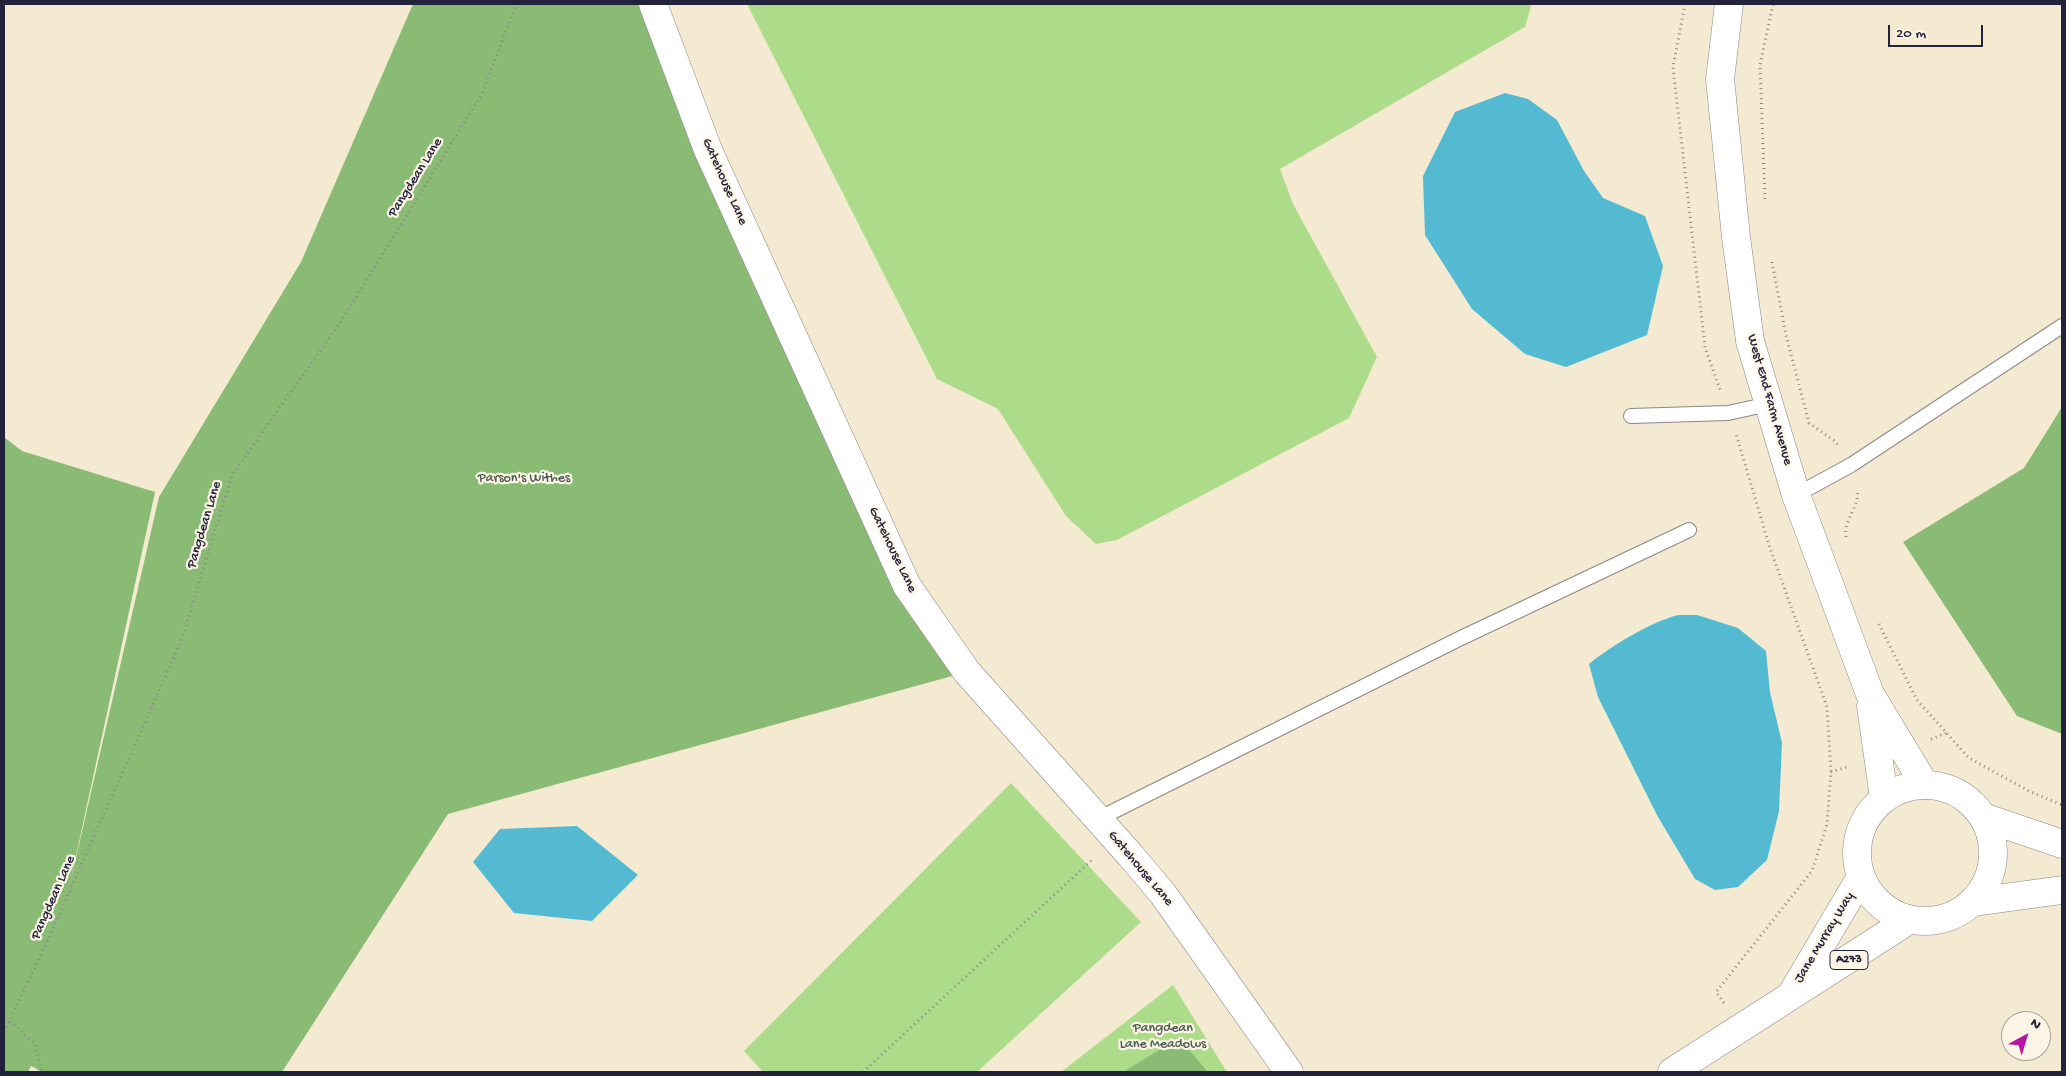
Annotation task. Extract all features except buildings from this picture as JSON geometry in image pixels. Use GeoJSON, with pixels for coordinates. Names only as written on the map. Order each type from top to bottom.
{"type":"FeatureCollection","features":[{"type":"Feature","properties":{"kind":"street","name":"Gatehouse Lane"},"geometry":{"type":"LineString","coordinates":[[653,4],[708,150],[907,586],[968,672],[1162,894],[1289,1072]]}},
{"type":"Feature","properties":{"kind":"street","name":"West End Farm Avenue"},"geometry":{"type":"LineString","coordinates":[[1729,4],[1720,79],[1735,227],[1750,341],[1796,495],[1870,694],[1925,785]]}},
{"type":"Feature","properties":{"kind":"street","name":"West End Farm Avenue"},"geometry":{"type":"LineString","coordinates":[[1870,694],[1884,798]]}},
{"type":"Feature","properties":{"kind":"street"},"geometry":{"type":"LineString","coordinates":[[1925,785],[1947,788],[1968,799],[1983,817],[1992,838],[1994,861],[1987,883],[1974,902],[1955,915],[1932,922],[1909,920],[1888,911],[1872,896],[1860,877],[1857,856],[1859,834],[1869,814],[1884,798],[1904,788],[1925,785]]}},
{"type":"Feature","properties":{"kind":"street"},"geometry":{"type":"LineString","coordinates":[[1983,817],[2062,844]]}},
{"type":"Feature","properties":{"kind":"street","name":"Jane Murray Way"},"geometry":{"type":"LineString","coordinates":[[1788,999],[1860,877]]}},
{"type":"Feature","properties":{"kind":"street"},"geometry":{"type":"LineString","coordinates":[[1974,902],[2062,890]]}},
{"type":"Feature","properties":{"kind":"street","name":"Jane Murray Way"},"geometry":{"type":"LineString","coordinates":[[1672,1072],[1909,920]]}},
{"type":"Feature","properties":{"kind":"lane"},"geometry":{"type":"LineString","coordinates":[[1796,495],[1851,465],[2062,326]]}},
{"type":"Feature","properties":{"kind":"lane"},"geometry":{"type":"LineString","coordinates":[[1631,416],[1728,413],[1769,404]]}},
{"type":"Feature","properties":{"kind":"lane"},"geometry":{"type":"LineString","coordinates":[[1105,827],[1461,638],[1689,530]]}},
{"type":"Feature","properties":{"kind":"path","name":"Pangdean Lane"},"geometry":{"type":"LineString","coordinates":[[4,1032],[47,942],[182,639],[232,475],[340,323],[482,94],[516,4]]}},
{"type":"Feature","properties":{"kind":"path"},"geometry":{"type":"LineString","coordinates":[[1685,4],[1673,67],[1705,347],[1728,413],[1770,548],[1827,707],[1831,772],[1827,824],[1812,871],[1716,992]]}},
{"type":"Feature","properties":{"kind":"path"},"geometry":{"type":"LineString","coordinates":[[1765,201],[1760,66],[1773,4]]}},
{"type":"Feature","properties":{"kind":"path"},"geometry":{"type":"LineString","coordinates":[[1772,258],[1786,335],[1809,423],[1836,442],[1851,465],[1859,496],[1844,529],[1846,538]]}},
{"type":"Feature","properties":{"kind":"path"},"geometry":{"type":"LineString","coordinates":[[1877,621],[1917,700],[1969,758],[2029,791],[2062,805]]}},
{"type":"Feature","properties":{"kind":"path"},"geometry":{"type":"LineString","coordinates":[[863,1072],[1088,865],[1105,827]]}},
{"type":"Feature","properties":{"kind":"path"},"geometry":{"type":"LineString","coordinates":[[10,1021],[35,1044],[42,1072]]}},
{"type":"Feature","properties":{"kind":"green space","name":"Parson's Withes"},"geometry":{"type":"Polygon","coordinates":[[[413,4],[653,4],[907,586],[967,672],[448,814],[282,1072],[42,1072],[31,1066],[28,1072],[4,1072],[4,437],[22,451],[155,492],[69,888],[159,497],[301,262],[413,4]]]}},
{"type":"Feature","properties":{"kind":"green space"},"geometry":{"type":"Polygon","coordinates":[[[747,4],[1530,4],[1531,6],[1525,27],[1280,169],[1293,204],[1377,357],[1349,418],[1117,540],[1096,544],[1066,516],[998,409],[937,379],[747,4]]]}},
{"type":"Feature","properties":{"kind":"green space"},"geometry":{"type":"Polygon","coordinates":[[[2062,407],[2062,734],[2017,716],[1903,542],[2024,468],[2062,407]]]}},
{"type":"Feature","properties":{"kind":"green space"},"geometry":{"type":"Polygon","coordinates":[[[1011,783],[1141,922],[977,1072],[763,1072],[744,1051],[1011,783]]]}},
{"type":"Feature","properties":{"kind":"green space","name":"Pangdean Lane Meadows"},"geometry":{"type":"Polygon","coordinates":[[[1173,985],[1227,1072],[1061,1072],[1173,985]]]}},
{"type":"Feature","properties":{"kind":"green space"},"geometry":{"type":"Polygon","coordinates":[[[1179,1038],[1208,1072],[1123,1072],[1179,1038]]]}},
{"type":"Feature","properties":{"kind":"water"},"geometry":{"type":"Polygon","coordinates":[[[1505,93],[1528,99],[1557,120],[1584,171],[1603,198],[1645,216],[1663,266],[1647,335],[1566,367],[1525,354],[1472,309],[1425,235],[1423,176],[1455,112],[1505,93]]]}},
{"type":"Feature","properties":{"kind":"water"},"geometry":{"type":"Polygon","coordinates":[[[1678,615],[1697,615],[1738,628],[1766,651],[1770,692],[1782,743],[1779,811],[1767,860],[1738,887],[1715,890],[1695,879],[1658,817],[1598,697],[1589,664],[1632,635],[1667,618],[1678,615]]]}},
{"type":"Feature","properties":{"kind":"water"},"geometry":{"type":"Polygon","coordinates":[[[577,826],[638,875],[592,921],[514,913],[473,862],[500,829],[577,826]]]}}]}
